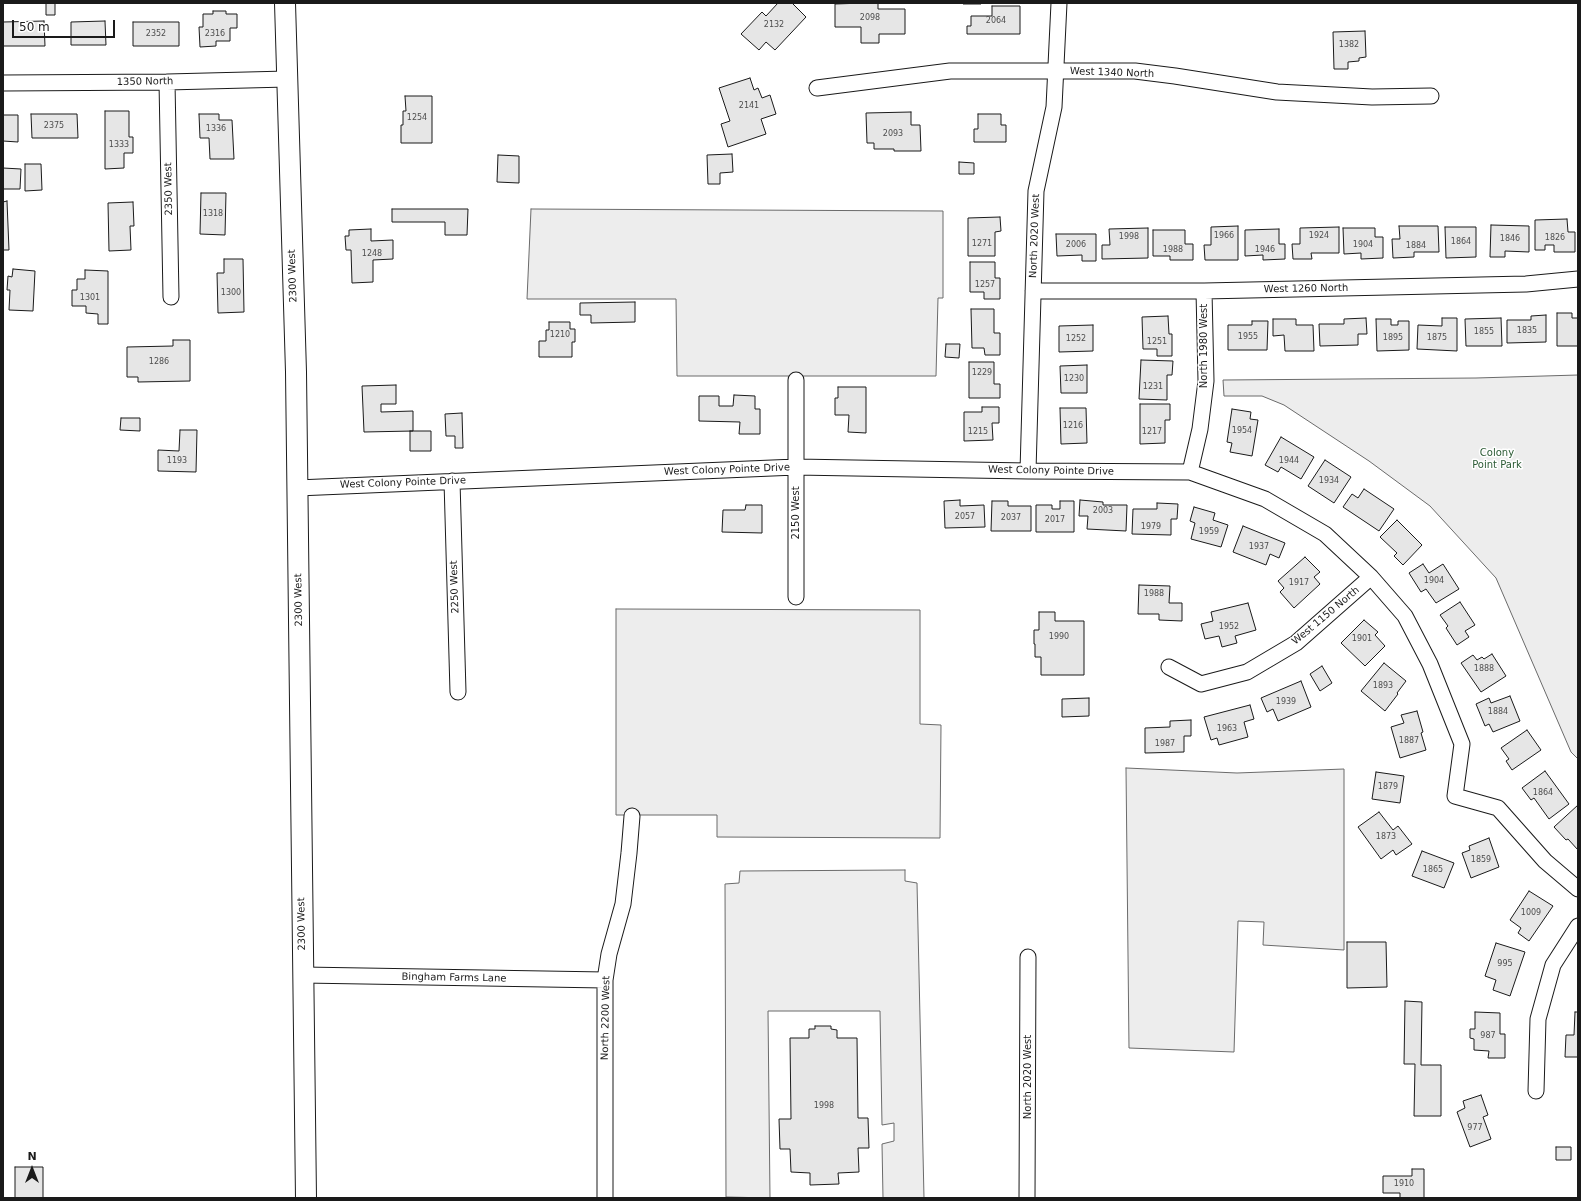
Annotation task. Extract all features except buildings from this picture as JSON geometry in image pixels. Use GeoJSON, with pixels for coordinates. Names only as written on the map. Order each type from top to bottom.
{"type":"FeatureCollection","features":[{"type":"Feature","properties":{"kind":"main road","name":"2300 West"},"geometry":{"type":"LineString","coordinates":[[285,3],[296,372],[306,1198]]}},
{"type":"Feature","properties":{"kind":"street","name":"North 2020 West"},"geometry":{"type":"LineString","coordinates":[[1028,471],[1036,191],[1054,107],[1059,3]]}},
{"type":"Feature","properties":{"kind":"street","name":"West 1340 North"},"geometry":{"type":"LineString","coordinates":[[817,88],[950,71],[1135,71],[1277,92],[1372,97],[1431,96]]}},
{"type":"Feature","properties":{"kind":"street","name":"1350 North"},"geometry":{"type":"LineString","coordinates":[[3,83],[167,82],[287,79]]}},
{"type":"Feature","properties":{"kind":"street","name":"2350 West"},"geometry":{"type":"LineString","coordinates":[[167,82],[171,297]]}},
{"type":"Feature","properties":{"kind":"street","name":"West 1260 North"},"geometry":{"type":"LineString","coordinates":[[1033,291],[1204,291],[1526,284],[1578,278]]}},
{"type":"Feature","properties":{"kind":"street","name":"North 1980 West"},"geometry":{"type":"LineString","coordinates":[[1190,472],[1200,430],[1206,381],[1204,291]]}},
{"type":"Feature","properties":{"kind":"street","name":"2150 West"},"geometry":{"type":"LineString","coordinates":[[796,380],[796,597]]}},
{"type":"Feature","properties":{"kind":"street","name":"West Colony Pointe Drive"},"geometry":{"type":"LineString","coordinates":[[297,488],[796,467],[1190,472],[1265,499],[1324,534],[1371,577],[1404,616],[1430,664],[1462,744],[1456,796],[1498,808],[1545,860],[1578,889]]}},
{"type":"Feature","properties":{"kind":"street","name":"2250 West"},"geometry":{"type":"LineString","coordinates":[[452,482],[458,692]]}},
{"type":"Feature","properties":{"kind":"street","name":"West 1150 North"},"geometry":{"type":"LineString","coordinates":[[1169,667],[1201,684],[1247,672],[1296,643],[1371,577]]}},
{"type":"Feature","properties":{"kind":"street","name":"North 2200 West"},"geometry":{"type":"LineString","coordinates":[[606,1198],[605,980],[609,954],[623,904],[632,816]]}},
{"type":"Feature","properties":{"kind":"street"},"geometry":{"type":"LineString","coordinates":[[1536,1091],[1538,1020],[1553,965],[1578,926]]}},
{"type":"Feature","properties":{"kind":"street","name":"North 2020 West"},"geometry":{"type":"LineString","coordinates":[[1027,1198],[1028,957]]}},
{"type":"Feature","properties":{"kind":"street","name":"Bingham Farms Lane"},"geometry":{"type":"LineString","coordinates":[[303,975],[605,980]]}},
{"type":"Feature","properties":{"kind":"shaded area"},"geometry":{"type":"Polygon","coordinates":[[[531,209],[943,211],[943,298],[938,298],[936,376],[677,376],[676,299],[527,299],[531,209]]]}},
{"type":"Feature","properties":{"kind":"shaded area","name":"Colony Point Park"},"geometry":{"type":"Polygon","coordinates":[[[1578,375],[1578,759],[1571,752],[1496,578],[1430,506],[1369,461],[1284,405],[1262,396],[1224,396],[1223,380],[1476,378],[1578,375]]]}},
{"type":"Feature","properties":{"kind":"shaded area"},"geometry":{"type":"Polygon","coordinates":[[[616,609],[920,610],[920,724],[941,725],[940,838],[717,837],[717,815],[616,815],[616,609]]]}},
{"type":"Feature","properties":{"kind":"shaded area"},"geometry":{"type":"Polygon","coordinates":[[[1126,768],[1237,773],[1344,769],[1344,950],[1263,945],[1264,922],[1238,921],[1234,1052],[1129,1048],[1126,768]]]}},
{"type":"Feature","properties":{"kind":"shaded area"},"geometry":{"type":"Polygon","coordinates":[[[905,870],[905,881],[917,883],[924,1198],[883,1198],[882,1144],[894,1141],[894,1123],[882,1125],[880,1011],[768,1011],[770,1198],[726,1197],[725,884],[739,883],[740,871],[905,870]]]}}]}
